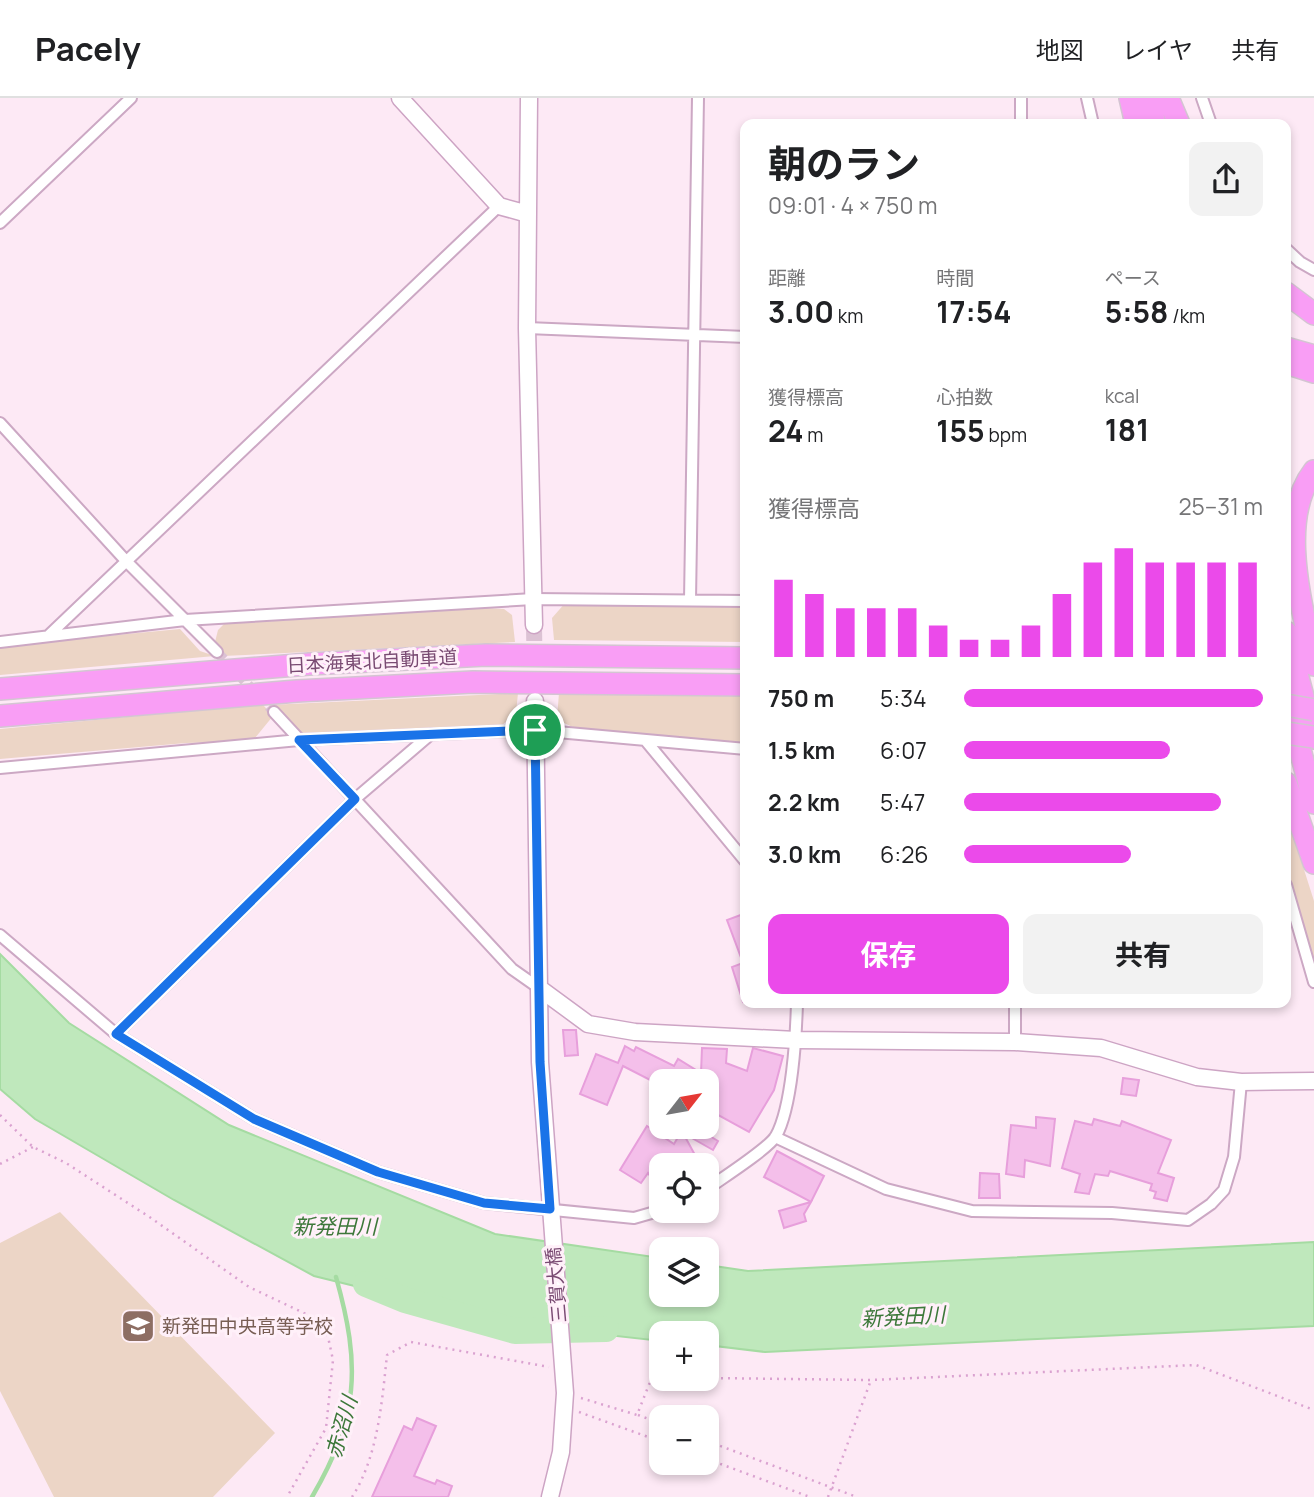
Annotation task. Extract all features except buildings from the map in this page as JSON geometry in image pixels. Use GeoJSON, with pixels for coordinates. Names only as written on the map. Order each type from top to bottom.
{"type":"FeatureCollection","features":[{"type":"Feature","properties":{"kind":"highway"},"geometry":{"type":"LineString","coordinates":[[1118,98],[1122,119]]}},
{"type":"Feature","properties":{"kind":"highway"},"geometry":{"type":"LineString","coordinates":[[1130,98],[1135,119]]}},
{"type":"Feature","properties":{"kind":"highway"},"geometry":{"type":"LineString","coordinates":[[1149,98],[1154,119]]}},
{"type":"Feature","properties":{"kind":"highway"},"geometry":{"type":"LineString","coordinates":[[1168,98],[1177,119]]}},
{"type":"Feature","properties":{"kind":"highway"},"geometry":{"type":"LineString","coordinates":[[1291,297],[1314,314]]}},
{"type":"Feature","properties":{"kind":"highway"},"geometry":{"type":"LineString","coordinates":[[1291,349],[1314,356]]}},
{"type":"Feature","properties":{"kind":"highway"},"geometry":{"type":"LineString","coordinates":[[1291,365],[1314,372]]}},
{"type":"Feature","properties":{"kind":"highway"},"geometry":{"type":"LineString","coordinates":[[1314,471],[1293,517],[1296,558],[1314,664]]}},
{"type":"Feature","properties":{"kind":"highway"},"geometry":{"type":"LineString","coordinates":[[1291,651],[1314,738],[1291,734]]}},
{"type":"Feature","properties":{"kind":"highway","name":"日本海東北自動車道"},"geometry":{"type":"LineString","coordinates":[[0,689],[309,664],[486,655],[740,658]]}},
{"type":"Feature","properties":{"kind":"highway","name":"日本海東北自動車道"},"geometry":{"type":"LineString","coordinates":[[0,716],[297,691],[473,682],[740,685]]}},
{"type":"Feature","properties":{"kind":"highway"},"geometry":{"type":"LineString","coordinates":[[1291,706],[1314,710]]}},
{"type":"Feature","properties":{"kind":"highway"},"geometry":{"type":"LineString","coordinates":[[1291,715],[1314,803]]}},
{"type":"Feature","properties":{"kind":"highway"},"geometry":{"type":"LineString","coordinates":[[1291,797],[1314,863]]}},
{"type":"Feature","properties":{"kind":"street"},"geometry":{"type":"LineString","coordinates":[[0,223],[131,98]]}},
{"type":"Feature","properties":{"kind":"street"},"geometry":{"type":"LineString","coordinates":[[400,98],[499,206],[528,214]]}},
{"type":"Feature","properties":{"kind":"street"},"geometry":{"type":"LineString","coordinates":[[529,98],[527,328],[534,625]]}},
{"type":"Feature","properties":{"kind":"street"},"geometry":{"type":"LineString","coordinates":[[690,600],[698,98]]}},
{"type":"Feature","properties":{"kind":"street"},"geometry":{"type":"LineString","coordinates":[[1021,98],[1021,119]]}},
{"type":"Feature","properties":{"kind":"street"},"geometry":{"type":"LineString","coordinates":[[1087,98],[1092,119]]}},
{"type":"Feature","properties":{"kind":"street"},"geometry":{"type":"LineString","coordinates":[[1202,98],[1209,119]]}},
{"type":"Feature","properties":{"kind":"street"},"geometry":{"type":"LineString","coordinates":[[47,637],[499,206]]}},
{"type":"Feature","properties":{"kind":"street"},"geometry":{"type":"LineString","coordinates":[[1291,254],[1314,270]]}},
{"type":"Feature","properties":{"kind":"street"},"geometry":{"type":"LineString","coordinates":[[527,328],[740,337]]}},
{"type":"Feature","properties":{"kind":"street"},"geometry":{"type":"LineString","coordinates":[[0,423],[128,562],[217,652]]}},
{"type":"Feature","properties":{"kind":"street"},"geometry":{"type":"LineString","coordinates":[[0,642],[185,620],[533,599],[740,601]]}},
{"type":"Feature","properties":{"kind":"street","name":"三賀大橋"},"geometry":{"type":"LineString","coordinates":[[535,701],[543,1135],[565,1400],[561,1452],[550,1497]]}},
{"type":"Feature","properties":{"kind":"street"},"geometry":{"type":"LineString","coordinates":[[274,712],[512,969],[588,1024],[635,1032],[796,1040],[1014,1042],[1101,1048],[1198,1077],[1241,1082],[1314,1081]]}},
{"type":"Feature","properties":{"kind":"street"},"geometry":{"type":"LineString","coordinates":[[0,768],[299,740],[535,730],[740,749]]}},
{"type":"Feature","properties":{"kind":"street"},"geometry":{"type":"LineString","coordinates":[[116,1034],[355,799],[431,734]]}},
{"type":"Feature","properties":{"kind":"street"},"geometry":{"type":"LineString","coordinates":[[646,741],[740,855]]}},
{"type":"Feature","properties":{"kind":"street"},"geometry":{"type":"LineString","coordinates":[[1291,902],[1314,982]]}},
{"type":"Feature","properties":{"kind":"street"},"geometry":{"type":"LineString","coordinates":[[0,935],[116,1034],[254,1119],[378,1172],[484,1203],[550,1216],[634,1218],[649,1214]]}},
{"type":"Feature","properties":{"kind":"street"},"geometry":{"type":"LineString","coordinates":[[719,1180],[775,1137],[787,1099],[796,1040],[797,1008]]}},
{"type":"Feature","properties":{"kind":"street"},"geometry":{"type":"LineString","coordinates":[[1014,1042],[1015,1008]]}},
{"type":"Feature","properties":{"kind":"street"},"geometry":{"type":"LineString","coordinates":[[775,1137],[886,1189],[972,1211],[1112,1213],[1188,1220],[1211,1204],[1224,1189],[1234,1157],[1241,1082]]}},
{"type":"Feature","properties":{"kind":"path"},"geometry":{"type":"LineString","coordinates":[[0,1115],[33,1147],[66,1163],[151,1218],[249,1287],[325,1323],[333,1360],[326,1428],[287,1497]]}},
{"type":"Feature","properties":{"kind":"path"},"geometry":{"type":"LineString","coordinates":[[0,1164],[33,1147]]}},
{"type":"Feature","properties":{"kind":"path"},"geometry":{"type":"LineString","coordinates":[[352,1497],[362,1481],[381,1410],[387,1355],[411,1342],[563,1369]]}},
{"type":"Feature","properties":{"kind":"path"},"geometry":{"type":"LineString","coordinates":[[719,1378],[871,1380],[1196,1365],[1314,1410]]}},
{"type":"Feature","properties":{"kind":"path"},"geometry":{"type":"LineString","coordinates":[[828,1497],[871,1380]]}},
{"type":"Feature","properties":{"kind":"path"},"geometry":{"type":"LineString","coordinates":[[637,1415],[649,1385]]}},
{"type":"Feature","properties":{"kind":"path"},"geometry":{"type":"LineString","coordinates":[[565,1400],[649,1419]]}},
{"type":"Feature","properties":{"kind":"path"},"geometry":{"type":"LineString","coordinates":[[565,1400],[649,1436]]}},
{"type":"Feature","properties":{"kind":"path"},"geometry":{"type":"LineString","coordinates":[[719,1445],[858,1497]]}},
{"type":"Feature","properties":{"kind":"path"},"geometry":{"type":"LineString","coordinates":[[719,1463],[810,1497]]}},
{"type":"Feature","properties":{"kind":"shaded area"},"geometry":{"type":"Polygon","coordinates":[[[566,602],[740,602],[740,642],[554,640],[552,618],[566,602]]]}},
{"type":"Feature","properties":{"kind":"shaded area"},"geometry":{"type":"Polygon","coordinates":[[[504,609],[512,615],[515,642],[223,656],[214,646],[218,630],[224,624],[504,609]]]}},
{"type":"Feature","properties":{"kind":"shaded area"},"geometry":{"type":"Polygon","coordinates":[[[180,629],[200,651],[215,656],[0,675],[0,646],[180,629]]]}},
{"type":"Feature","properties":{"kind":"shaded area"},"geometry":{"type":"Polygon","coordinates":[[[518,693],[516,713],[501,726],[299,733],[284,713],[278,715],[269,705],[518,693]]]}},
{"type":"Feature","properties":{"kind":"shaded area"},"geometry":{"type":"Polygon","coordinates":[[[559,693],[740,694],[740,744],[618,737],[571,726],[557,718],[559,693]]]}},
{"type":"Feature","properties":{"kind":"shaded area"},"geometry":{"type":"Polygon","coordinates":[[[264,706],[273,716],[255,738],[248,741],[186,743],[0,759],[0,729],[264,706]]]}},
{"type":"Feature","properties":{"kind":"shaded area"},"geometry":{"type":"Polygon","coordinates":[[[1291,829],[1314,901],[1314,967],[1291,887],[1291,829]]]}},
{"type":"Feature","properties":{"kind":"shaded area","name":"新発田中央高等学校"},"geometry":{"type":"Polygon","coordinates":[[[60,1212],[275,1433],[213,1497],[54,1497],[0,1391],[0,1243],[60,1212]]]}},
{"type":"Feature","properties":{"kind":"water","name":"新発田川"},"geometry":{"type":"Polygon","coordinates":[[[0,954],[69,1023],[229,1125],[495,1234],[649,1256],[649,1307],[719,1307],[719,1267],[748,1271],[1314,1242],[1314,1326],[765,1352],[719,1346],[719,1321],[649,1321],[649,1340],[509,1324],[314,1276],[174,1200],[35,1119],[0,1089],[0,954]]]}},
{"type":"Feature","properties":{"kind":"waterway","name":"赤沼川"},"geometry":{"type":"LineString","coordinates":[[312,1497],[339,1441],[351,1390],[349,1338],[336,1277]]}},
{"type":"Feature","properties":{"kind":"waterway","name":"新発田川"},"geometry":{"type":"LineString","coordinates":[[366,1284],[405,1300],[515,1331],[606,1329]]}},
{"type":"Feature","properties":{"kind":"tunnel"},"geometry":{"type":"LineString","coordinates":[[1291,609],[1314,607]]}},
{"type":"Feature","properties":{"kind":"tunnel"},"geometry":{"type":"LineString","coordinates":[[534,625],[535,692]]}},
{"type":"Feature","properties":{"kind":"tunnel"},"geometry":{"type":"LineString","coordinates":[[217,652],[274,712]]}},
{"type":"Feature","properties":{"kind":"place","name":"新発田中央高等学校"},"geometry":{"type":"Point","coordinates":[138,1326]}},
{"type":"Feature","properties":{"kind":"route"},"geometry":{"type":"LineString","coordinates":[[535,730],[540,1062],[550,1209],[484,1203],[378,1172],[254,1119],[116,1034],[355,799],[299,740],[535,730]]}}]}
